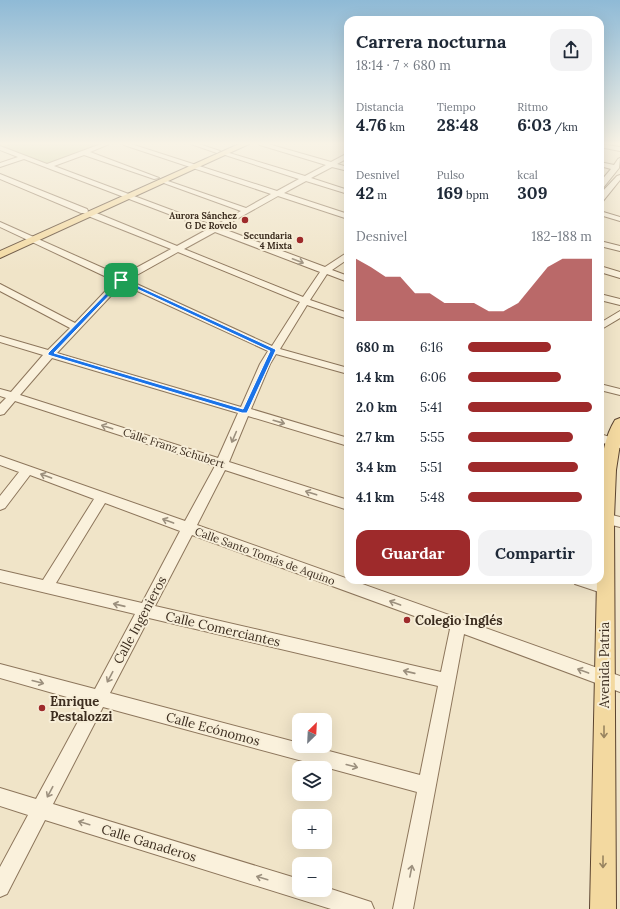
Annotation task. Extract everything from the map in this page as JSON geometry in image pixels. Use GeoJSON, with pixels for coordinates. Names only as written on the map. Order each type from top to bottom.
{"type":"FeatureCollection","features":[{"type":"Feature","properties":{"kind":"main road"},"geometry":{"type":"LineString","coordinates":[[0,255],[30,238],[145,186]]}},
{"type":"Feature","properties":{"kind":"main road"},"geometry":{"type":"LineString","coordinates":[[0,248],[30,238]]}},
{"type":"Feature","properties":{"kind":"main road","name":"Avenida Patria"},"geometry":{"type":"LineString","coordinates":[[603,909],[612,682],[605,588],[609,519],[608,461],[611,441],[620,423]]}},
{"type":"Feature","properties":{"kind":"street"},"geometry":{"type":"LineString","coordinates":[[25,186],[305,301],[344,315]]}},
{"type":"Feature","properties":{"kind":"street"},"geometry":{"type":"LineString","coordinates":[[102,186],[344,278]]}},
{"type":"Feature","properties":{"kind":"street"},"geometry":{"type":"LineString","coordinates":[[178,186],[248,211]]}},
{"type":"Feature","properties":{"kind":"street"},"geometry":{"type":"LineString","coordinates":[[256,186],[344,216]]}},
{"type":"Feature","properties":{"kind":"street"},"geometry":{"type":"LineString","coordinates":[[0,412],[50,354],[121,280],[293,186]]}},
{"type":"Feature","properties":{"kind":"street"},"geometry":{"type":"LineString","coordinates":[[330,186],[344,191]]}},
{"type":"Feature","properties":{"kind":"street"},"geometry":{"type":"LineString","coordinates":[[605,186],[620,190]]}},
{"type":"Feature","properties":{"kind":"street"},"geometry":{"type":"LineString","coordinates":[[604,195],[610,188]]}},
{"type":"Feature","properties":{"kind":"street"},"geometry":{"type":"LineString","coordinates":[[604,214],[620,219]]}},
{"type":"Feature","properties":{"kind":"street"},"geometry":{"type":"LineString","coordinates":[[0,224],[273,350],[344,370]]}},
{"type":"Feature","properties":{"kind":"street"},"geometry":{"type":"LineString","coordinates":[[604,244],[620,249]]}},
{"type":"Feature","properties":{"kind":"street"},"geometry":{"type":"LineString","coordinates":[[325,271],[344,258]]}},
{"type":"Feature","properties":{"kind":"street"},"geometry":{"type":"LineString","coordinates":[[604,270],[620,275]]}},
{"type":"Feature","properties":{"kind":"street","name":"Calle Ingenieros"},"geometry":{"type":"LineString","coordinates":[[0,887],[222,464],[273,350],[325,271]]}},
{"type":"Feature","properties":{"kind":"street"},"geometry":{"type":"LineString","coordinates":[[0,287],[76,327]]}},
{"type":"Feature","properties":{"kind":"street"},"geometry":{"type":"LineString","coordinates":[[604,298],[620,302]]}},
{"type":"Feature","properties":{"kind":"street"},"geometry":{"type":"LineString","coordinates":[[604,324],[620,314]]}},
{"type":"Feature","properties":{"kind":"street"},"geometry":{"type":"LineString","coordinates":[[0,339],[344,441]]}},
{"type":"Feature","properties":{"kind":"street"},"geometry":{"type":"LineString","coordinates":[[604,388],[620,392]]}},
{"type":"Feature","properties":{"kind":"street","name":"Calle Franz Schubert"},"geometry":{"type":"LineString","coordinates":[[0,392],[344,504]]}},
{"type":"Feature","properties":{"kind":"street","name":"Calle Santo Tomás de Aquino"},"geometry":{"type":"LineString","coordinates":[[0,460],[612,682]]}},
{"type":"Feature","properties":{"kind":"street"},"geometry":{"type":"LineString","coordinates":[[0,505],[27,470]]}},
{"type":"Feature","properties":{"kind":"street"},"geometry":{"type":"LineString","coordinates":[[46,588],[102,497]]}},
{"type":"Feature","properties":{"kind":"street","name":"Calle Comerciantes"},"geometry":{"type":"LineString","coordinates":[[0,576],[447,681]]}},
{"type":"Feature","properties":{"kind":"street"},"geometry":{"type":"LineString","coordinates":[[592,584],[605,588]]}},
{"type":"Feature","properties":{"kind":"street"},"geometry":{"type":"LineString","coordinates":[[403,909],[458,625]]}},
{"type":"Feature","properties":{"kind":"street","name":"Calle Ecónomos"},"geometry":{"type":"LineString","coordinates":[[0,672],[427,786]]}},
{"type":"Feature","properties":{"kind":"street","name":"Calle Ganaderos"},"geometry":{"type":"LineString","coordinates":[[0,797],[292,888]]}},
{"type":"Feature","properties":{"kind":"street","name":"Calle Ganaderos"},"geometry":{"type":"LineString","coordinates":[[324,897],[364,909]]}},
{"type":"Feature","properties":{"kind":"place","name":"Aurora Sánchez G De Rovelo"},"geometry":{"type":"Point","coordinates":[245,220]}},
{"type":"Feature","properties":{"kind":"place","name":"Secundaria 4 Mixta"},"geometry":{"type":"Point","coordinates":[300,240]}},
{"type":"Feature","properties":{"kind":"place","name":"Colegio Inglés"},"geometry":{"type":"Point","coordinates":[407,620]}},
{"type":"Feature","properties":{"kind":"place","name":"Enrique Pestalozzi"},"geometry":{"type":"Point","coordinates":[42,708]}},
{"type":"Feature","properties":{"kind":"route"},"geometry":{"type":"LineString","coordinates":[[121,280],[273,350],[265,364],[244,412],[50,354],[121,280]]}}]}
